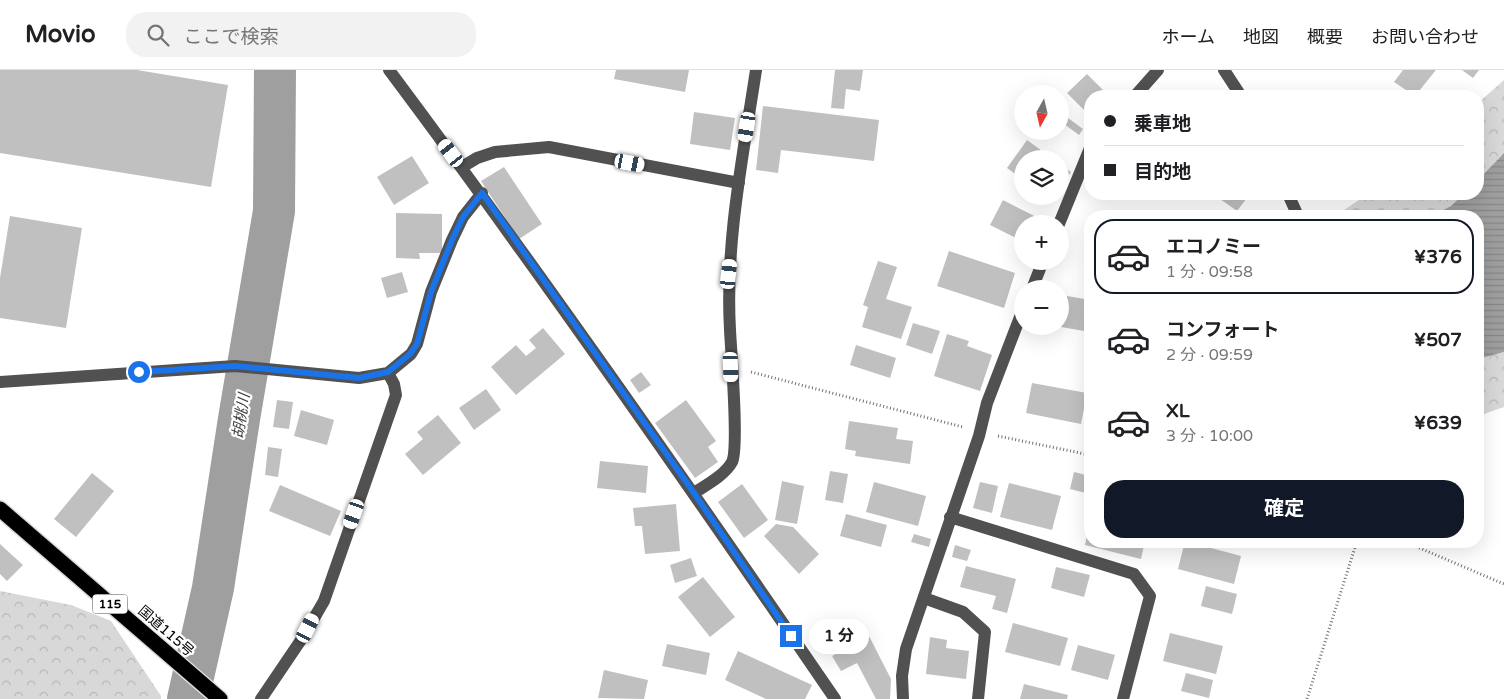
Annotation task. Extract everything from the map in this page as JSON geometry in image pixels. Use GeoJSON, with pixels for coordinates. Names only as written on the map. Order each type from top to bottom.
{"type":"FeatureCollection","features":[{"type":"Feature","properties":{"kind":"highway","name":"国道115号"},"geometry":{"type":"LineString","coordinates":[[0,509],[220,699]]}},
{"type":"Feature","properties":{"kind":"street"},"geometry":{"type":"LineString","coordinates":[[389,70],[482,193],[694,493],[835,699]]}},
{"type":"Feature","properties":{"kind":"street"},"geometry":{"type":"LineString","coordinates":[[694,493],[723,472],[732,462],[734,429],[728,288],[739,183],[756,70]]}},
{"type":"Feature","properties":{"kind":"street"},"geometry":{"type":"LineString","coordinates":[[1140,90],[1158,70]]}},
{"type":"Feature","properties":{"kind":"street"},"geometry":{"type":"LineString","coordinates":[[1224,70],[1237,90]]}},
{"type":"Feature","properties":{"kind":"street"},"geometry":{"type":"LineString","coordinates":[[462,167],[477,158],[495,152],[549,146],[739,183]]}},
{"type":"Feature","properties":{"kind":"street"},"geometry":{"type":"LineString","coordinates":[[1063,215],[1084,163]]}},
{"type":"Feature","properties":{"kind":"street"},"geometry":{"type":"LineString","coordinates":[[0,382],[235,366],[359,378],[388,372],[410,354],[417,344],[431,292],[452,240],[463,217],[482,193]]}},
{"type":"Feature","properties":{"kind":"street"},"geometry":{"type":"LineString","coordinates":[[903,699],[902,676],[904,657],[980,432],[987,403],[1014,333]]}},
{"type":"Feature","properties":{"kind":"street"},"geometry":{"type":"LineString","coordinates":[[261,699],[303,637],[324,601],[396,395],[394,384],[388,372]]}},
{"type":"Feature","properties":{"kind":"street"},"geometry":{"type":"LineString","coordinates":[[950,517],[1134,574],[1150,596],[1123,699]]}},
{"type":"Feature","properties":{"kind":"street"},"geometry":{"type":"LineString","coordinates":[[924,598],[963,612],[985,632],[978,699]]}},
{"type":"Feature","properties":{"kind":"path"},"geometry":{"type":"LineString","coordinates":[[731,367],[980,432],[1084,455]]}},
{"type":"Feature","properties":{"kind":"path"},"geometry":{"type":"LineString","coordinates":[[1307,699],[1355,548]]}},
{"type":"Feature","properties":{"kind":"path"},"geometry":{"type":"LineString","coordinates":[[1419,548],[1504,584]]}},
{"type":"Feature","properties":{"kind":"green space"},"geometry":{"type":"Polygon","coordinates":[[[1504,80],[1504,153],[1484,174],[1484,98],[1504,80]]]}},
{"type":"Feature","properties":{"kind":"green space"},"geometry":{"type":"Polygon","coordinates":[[[1359,200],[1457,200],[1443,210],[1344,210],[1359,200]]]}},
{"type":"Feature","properties":{"kind":"green space"},"geometry":{"type":"Polygon","coordinates":[[[1504,352],[1504,407],[1484,414],[1484,357],[1504,352]]]}},
{"type":"Feature","properties":{"kind":"green space"},"geometry":{"type":"Polygon","coordinates":[[[0,591],[71,605],[111,621],[161,696],[161,699],[0,699],[0,591]]]}},
{"type":"Feature","properties":{"kind":"shaded area"},"geometry":{"type":"Polygon","coordinates":[[[1504,153],[1504,352],[1484,357],[1484,210],[1443,210],[1457,200],[1484,200],[1484,174],[1504,153]]]}},
{"type":"Feature","properties":{"kind":"building"},"geometry":{"type":"Polygon","coordinates":[[[0,70],[137,70],[228,85],[211,187],[0,153],[0,70]]]}},
{"type":"Feature","properties":{"kind":"building"},"geometry":{"type":"Polygon","coordinates":[[[616,70],[689,70],[685,92],[614,79],[616,70]]]}},
{"type":"Feature","properties":{"kind":"building"},"geometry":{"type":"Polygon","coordinates":[[[835,70],[863,70],[860,91],[846,89],[844,109],[831,108],[835,70]]]}},
{"type":"Feature","properties":{"kind":"building"},"geometry":{"type":"Polygon","coordinates":[[[1403,70],[1436,70],[1420,90],[1406,90],[1394,82],[1403,70]]]}},
{"type":"Feature","properties":{"kind":"building"},"geometry":{"type":"Polygon","coordinates":[[[1462,70],[1479,70],[1473,78],[1462,70]]]}},
{"type":"Feature","properties":{"kind":"building"},"geometry":{"type":"Polygon","coordinates":[[[1087,74],[1103,90],[1084,90],[1084,110],[1069,95],[1069,91],[1087,74]]]}},
{"type":"Feature","properties":{"kind":"building"},"geometry":{"type":"Polygon","coordinates":[[[763,106],[879,120],[874,161],[781,150],[778,173],[756,170],[763,106]]]}},
{"type":"Feature","properties":{"kind":"building"},"geometry":{"type":"Polygon","coordinates":[[[694,112],[735,118],[730,150],[690,144],[694,112]]]}},
{"type":"Feature","properties":{"kind":"building"},"geometry":{"type":"Polygon","coordinates":[[[1069,119],[1083,129],[1079,135],[1069,128],[1069,119]]]}},
{"type":"Feature","properties":{"kind":"building"},"geometry":{"type":"Polygon","coordinates":[[[1027,140],[1041,150],[1020,150],[1027,140]]]}},
{"type":"Feature","properties":{"kind":"building"},"geometry":{"type":"Polygon","coordinates":[[[412,156],[429,183],[394,205],[377,177],[412,156]]]}},
{"type":"Feature","properties":{"kind":"building"},"geometry":{"type":"Polygon","coordinates":[[[1014,158],[1014,173],[1007,168],[1014,158]]]}},
{"type":"Feature","properties":{"kind":"building"},"geometry":{"type":"Polygon","coordinates":[[[504,167],[542,224],[519,239],[481,181],[504,167]]]}},
{"type":"Feature","properties":{"kind":"building"},"geometry":{"type":"Polygon","coordinates":[[[1003,200],[1032,215],[1014,215],[1014,237],[990,225],[1003,200]]]}},
{"type":"Feature","properties":{"kind":"building"},"geometry":{"type":"Polygon","coordinates":[[[1221,200],[1245,200],[1238,210],[1221,200]]]}},
{"type":"Feature","properties":{"kind":"building"},"geometry":{"type":"Polygon","coordinates":[[[396,213],[442,214],[442,253],[419,253],[420,259],[396,258],[396,213]]]}},
{"type":"Feature","properties":{"kind":"building"},"geometry":{"type":"Polygon","coordinates":[[[10,216],[82,228],[66,328],[0,318],[0,278],[10,216]]]}},
{"type":"Feature","properties":{"kind":"building"},"geometry":{"type":"Polygon","coordinates":[[[949,251],[1015,273],[1004,308],[937,286],[949,251]]]}},
{"type":"Feature","properties":{"kind":"building"},"geometry":{"type":"Polygon","coordinates":[[[878,261],[897,267],[886,299],[912,307],[901,339],[862,327],[868,307],[863,305],[878,261]]]}},
{"type":"Feature","properties":{"kind":"building"},"geometry":{"type":"Polygon","coordinates":[[[402,272],[408,292],[387,298],[381,278],[402,272]]]}},
{"type":"Feature","properties":{"kind":"building"},"geometry":{"type":"Polygon","coordinates":[[[1069,296],[1084,299],[1084,331],[1069,328],[1069,296]]]}},
{"type":"Feature","properties":{"kind":"building"},"geometry":{"type":"Polygon","coordinates":[[[913,323],[940,331],[932,354],[906,345],[913,323]]]}},
{"type":"Feature","properties":{"kind":"building"},"geometry":{"type":"Polygon","coordinates":[[[543,328],[565,354],[516,395],[491,367],[516,345],[526,356],[536,348],[529,340],[543,328]]]}},
{"type":"Feature","properties":{"kind":"building"},"geometry":{"type":"Polygon","coordinates":[[[947,334],[969,341],[967,346],[992,355],[980,391],[934,376],[947,334]]]}},
{"type":"Feature","properties":{"kind":"building"},"geometry":{"type":"Polygon","coordinates":[[[856,345],[896,358],[890,378],[850,365],[856,345]]]}},
{"type":"Feature","properties":{"kind":"building"},"geometry":{"type":"Polygon","coordinates":[[[641,372],[651,385],[639,393],[630,380],[641,372]]]}},
{"type":"Feature","properties":{"kind":"building"},"geometry":{"type":"Polygon","coordinates":[[[1032,383],[1084,392],[1084,408],[1081,424],[1026,413],[1032,383]]]}},
{"type":"Feature","properties":{"kind":"building"},"geometry":{"type":"Polygon","coordinates":[[[486,389],[501,410],[474,430],[459,408],[486,389]]]}},
{"type":"Feature","properties":{"kind":"building"},"geometry":{"type":"Polygon","coordinates":[[[277,400],[293,402],[289,429],[273,427],[277,400]]]}},
{"type":"Feature","properties":{"kind":"building"},"geometry":{"type":"Polygon","coordinates":[[[686,400],[716,441],[708,447],[718,462],[695,478],[655,423],[686,400]]]}},
{"type":"Feature","properties":{"kind":"building"},"geometry":{"type":"Polygon","coordinates":[[[301,410],[334,420],[327,445],[294,436],[301,410]]]}},
{"type":"Feature","properties":{"kind":"building"},"geometry":{"type":"Polygon","coordinates":[[[438,415],[461,443],[423,475],[405,454],[423,439],[417,432],[438,415]]]}},
{"type":"Feature","properties":{"kind":"building"},"geometry":{"type":"Polygon","coordinates":[[[849,421],[898,428],[896,439],[913,441],[910,464],[855,456],[856,451],[845,449],[849,421]]]}},
{"type":"Feature","properties":{"kind":"building"},"geometry":{"type":"Polygon","coordinates":[[[268,447],[282,449],[278,477],[265,475],[268,447]]]}},
{"type":"Feature","properties":{"kind":"building"},"geometry":{"type":"Polygon","coordinates":[[[600,461],[648,466],[646,493],[597,488],[600,461]]]}},
{"type":"Feature","properties":{"kind":"building"},"geometry":{"type":"Polygon","coordinates":[[[830,471],[848,474],[843,503],[825,500],[830,471]]]}},
{"type":"Feature","properties":{"kind":"building"},"geometry":{"type":"Polygon","coordinates":[[[1074,472],[1084,474],[1084,492],[1070,489],[1074,472]]]}},
{"type":"Feature","properties":{"kind":"building"},"geometry":{"type":"Polygon","coordinates":[[[92,473],[114,491],[76,537],[54,519],[92,473]]]}},
{"type":"Feature","properties":{"kind":"building"},"geometry":{"type":"Polygon","coordinates":[[[782,481],[804,486],[797,524],[775,520],[782,481]]]}},
{"type":"Feature","properties":{"kind":"building"},"geometry":{"type":"Polygon","coordinates":[[[874,482],[926,496],[918,526],[866,512],[874,482]]]}},
{"type":"Feature","properties":{"kind":"building"},"geometry":{"type":"Polygon","coordinates":[[[980,482],[998,486],[992,513],[973,508],[980,482]]]}},
{"type":"Feature","properties":{"kind":"building"},"geometry":{"type":"Polygon","coordinates":[[[1009,483],[1061,496],[1052,530],[1000,517],[1009,483]]]}},
{"type":"Feature","properties":{"kind":"building"},"geometry":{"type":"Polygon","coordinates":[[[742,484],[768,520],[744,538],[718,502],[742,484]]]}},
{"type":"Feature","properties":{"kind":"building"},"geometry":{"type":"Polygon","coordinates":[[[280,485],[341,511],[330,536],[269,511],[280,485]]]}},
{"type":"Feature","properties":{"kind":"building"},"geometry":{"type":"Polygon","coordinates":[[[676,504],[680,551],[645,554],[642,526],[635,526],[633,508],[676,504]]]}},
{"type":"Feature","properties":{"kind":"building"},"geometry":{"type":"Polygon","coordinates":[[[846,514],[887,525],[881,547],[840,536],[846,514]]]}},
{"type":"Feature","properties":{"kind":"building"},"geometry":{"type":"Polygon","coordinates":[[[776,524],[793,527],[819,554],[799,574],[764,536],[776,524]]]}},
{"type":"Feature","properties":{"kind":"building"},"geometry":{"type":"Polygon","coordinates":[[[914,534],[931,539],[929,547],[911,542],[914,534]]]}},
{"type":"Feature","properties":{"kind":"building"},"geometry":{"type":"Polygon","coordinates":[[[0,544],[23,565],[7,581],[0,574],[0,544]]]}},
{"type":"Feature","properties":{"kind":"building"},"geometry":{"type":"Polygon","coordinates":[[[955,545],[971,550],[967,561],[952,557],[955,545]]]}},
{"type":"Feature","properties":{"kind":"building"},"geometry":{"type":"Polygon","coordinates":[[[1097,548],[1143,548],[1141,559],[1097,548]]]}},
{"type":"Feature","properties":{"kind":"building"},"geometry":{"type":"Polygon","coordinates":[[[1183,548],[1211,548],[1241,556],[1234,584],[1178,569],[1183,548]]]}},
{"type":"Feature","properties":{"kind":"building"},"geometry":{"type":"Polygon","coordinates":[[[691,558],[697,576],[675,583],[670,565],[691,558]]]}},
{"type":"Feature","properties":{"kind":"building"},"geometry":{"type":"Polygon","coordinates":[[[966,566],[1016,579],[1007,613],[992,609],[996,596],[960,587],[966,566]]]}},
{"type":"Feature","properties":{"kind":"building"},"geometry":{"type":"Polygon","coordinates":[[[1056,567],[1090,575],[1084,597],[1051,588],[1056,567]]]}},
{"type":"Feature","properties":{"kind":"building"},"geometry":{"type":"Polygon","coordinates":[[[703,577],[735,617],[710,637],[678,597],[703,577]]]}},
{"type":"Feature","properties":{"kind":"building"},"geometry":{"type":"Polygon","coordinates":[[[1206,586],[1237,594],[1232,614],[1201,606],[1206,586]]]}},
{"type":"Feature","properties":{"kind":"building"},"geometry":{"type":"Polygon","coordinates":[[[1013,623],[1068,638],[1060,666],[1005,652],[1013,623]]]}},
{"type":"Feature","properties":{"kind":"building"},"geometry":{"type":"Polygon","coordinates":[[[1170,633],[1223,646],[1216,674],[1163,661],[1170,633]]]}},
{"type":"Feature","properties":{"kind":"building"},"geometry":{"type":"Polygon","coordinates":[[[869,636],[891,679],[890,699],[876,699],[857,663],[841,671],[832,656],[869,636]]]}},
{"type":"Feature","properties":{"kind":"building"},"geometry":{"type":"Polygon","coordinates":[[[930,637],[947,640],[946,648],[969,651],[966,679],[926,674],[930,637]]]}},
{"type":"Feature","properties":{"kind":"building"},"geometry":{"type":"Polygon","coordinates":[[[667,644],[710,653],[706,675],[662,666],[667,644]]]}},
{"type":"Feature","properties":{"kind":"building"},"geometry":{"type":"Polygon","coordinates":[[[1078,645],[1115,655],[1108,680],[1071,670],[1078,645]]]}},
{"type":"Feature","properties":{"kind":"building"},"geometry":{"type":"Polygon","coordinates":[[[738,651],[812,685],[805,699],[766,699],[725,680],[738,651]]]}},
{"type":"Feature","properties":{"kind":"building"},"geometry":{"type":"Polygon","coordinates":[[[604,670],[648,680],[644,699],[598,698],[604,670]]]}},
{"type":"Feature","properties":{"kind":"building"},"geometry":{"type":"Polygon","coordinates":[[[1186,673],[1213,680],[1209,698],[1181,691],[1186,673]]]}},
{"type":"Feature","properties":{"kind":"building"},"geometry":{"type":"Polygon","coordinates":[[[1024,684],[1068,695],[1067,699],[1020,699],[1024,684]]]}},
{"type":"Feature","properties":{"kind":"waterway","name":"胡桃川"},"geometry":{"type":"LineString","coordinates":[[188,699],[213,588],[274,211],[275,70]]}},
{"type":"Feature","properties":{"kind":"route"},"geometry":{"type":"LineString","coordinates":[[139,372],[235,366],[359,378],[388,372],[401,363],[417,344],[431,292],[452,240],[463,217],[482,193],[694,493],[791,636]]}}]}
